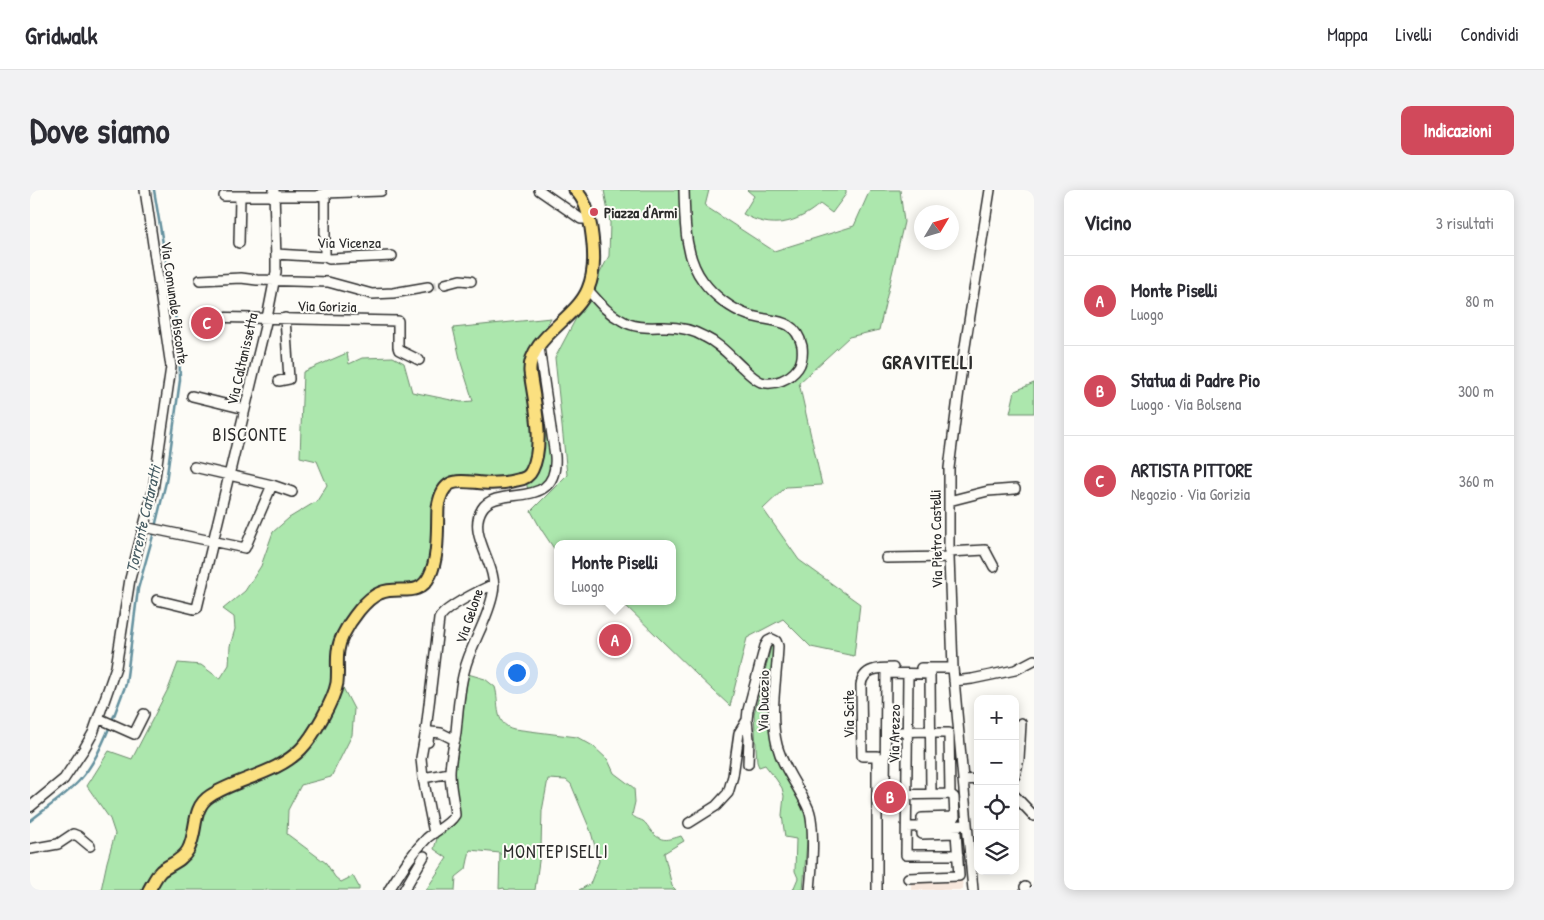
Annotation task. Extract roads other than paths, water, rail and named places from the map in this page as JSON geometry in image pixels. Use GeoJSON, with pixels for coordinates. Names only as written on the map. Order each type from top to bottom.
{"type":"FeatureCollection","features":[{"type":"Feature","properties":{"kind":"main road"},"geometry":{"type":"LineString","coordinates":[[149,890],[159,873],[182,858],[188,850],[197,813],[205,799],[284,762],[300,751],[311,738],[336,688],[336,658],[339,644],[350,623],[374,596],[386,591],[413,590],[418,588],[430,576],[435,560],[438,507],[444,489],[450,483],[458,481],[501,483],[520,480],[531,474],[538,441],[530,366],[532,357],[580,302],[588,290],[592,272],[593,250],[589,219],[583,199],[574,190]]}},
{"type":"Feature","properties":{"kind":"street","name":"Via Comunale Bisconte"},"geometry":{"type":"LineString","coordinates":[[30,806],[59,783],[67,774],[102,720],[116,667],[130,579],[147,527],[171,368],[145,190]]}},
{"type":"Feature","properties":{"kind":"street"},"geometry":{"type":"LineString","coordinates":[[539,190],[581,219],[589,219]]}},
{"type":"Feature","properties":{"kind":"street"},"geometry":{"type":"LineString","coordinates":[[588,290],[610,313],[633,326],[685,329],[703,335],[716,343],[761,382],[775,382],[788,378],[794,373],[799,367],[803,350],[798,334],[779,321],[748,315],[736,309],[718,298],[699,275],[691,257],[686,238],[684,190]]}},
{"type":"Feature","properties":{"kind":"street","name":"Via Pietro Castelli"},"geometry":{"type":"LineString","coordinates":[[973,890],[953,668],[949,501],[950,460],[958,397],[990,190]]}},
{"type":"Feature","properties":{"kind":"street"},"geometry":{"type":"LineString","coordinates":[[224,196],[240,197],[274,193],[316,196],[325,193],[381,191]]}},
{"type":"Feature","properties":{"kind":"street","name":"Via Caltanissetta"},"geometry":{"type":"LineString","coordinates":[[157,600],[194,609],[197,608],[267,318],[274,281],[276,254],[274,193]]}},
{"type":"Feature","properties":{"kind":"street"},"geometry":{"type":"LineString","coordinates":[[325,193],[325,257]]}},
{"type":"Feature","properties":{"kind":"street"},"geometry":{"type":"LineString","coordinates":[[239,243],[240,197]]}},
{"type":"Feature","properties":{"kind":"street","name":"Via Vicenza"},"geometry":{"type":"LineString","coordinates":[[276,254],[325,257],[330,259],[392,256]]}},
{"type":"Feature","properties":{"kind":"street"},"geometry":{"type":"LineString","coordinates":[[200,280],[241,278],[328,282],[372,294],[428,288]]}},
{"type":"Feature","properties":{"kind":"street"},"geometry":{"type":"LineString","coordinates":[[445,284],[460,280],[471,281]]}},
{"type":"Feature","properties":{"kind":"street","name":"Via Gorizia"},"geometry":{"type":"LineString","coordinates":[[204,317],[398,321],[399,350],[419,360]]}},
{"type":"Feature","properties":{"kind":"street"},"geometry":{"type":"LineString","coordinates":[[279,381],[289,380],[285,318]]}},
{"type":"Feature","properties":{"kind":"street","name":"Via Gelone"},"geometry":{"type":"LineString","coordinates":[[389,890],[410,857],[434,833],[451,821],[455,815],[450,774],[464,672],[494,592],[491,567],[479,536],[478,521],[482,509],[496,499],[537,492],[547,485],[556,470],[539,347]]}},
{"type":"Feature","properties":{"kind":"street"},"geometry":{"type":"LineString","coordinates":[[192,396],[244,409]]}},
{"type":"Feature","properties":{"kind":"street"},"geometry":{"type":"LineString","coordinates":[[194,467],[272,485],[292,492]]}},
{"type":"Feature","properties":{"kind":"street"},"geometry":{"type":"LineString","coordinates":[[147,527],[245,548],[272,485]]}},
{"type":"Feature","properties":{"kind":"street"},"geometry":{"type":"LineString","coordinates":[[949,501],[988,491],[1015,489]]}},
{"type":"Feature","properties":{"kind":"street"},"geometry":{"type":"LineString","coordinates":[[886,558],[985,550],[994,567]]}},
{"type":"Feature","properties":{"kind":"street"},"geometry":{"type":"LineString","coordinates":[[434,833],[421,758],[441,616],[472,595],[494,584]]}},
{"type":"Feature","properties":{"kind":"street","name":"Via Ducezio"},"geometry":{"type":"LineString","coordinates":[[748,764],[749,730],[747,720],[765,646],[768,640],[775,639],[778,646],[773,716],[774,732],[784,763],[810,814],[812,853],[810,890]]}},
{"type":"Feature","properties":{"kind":"street"},"geometry":{"type":"LineString","coordinates":[[954,681],[972,680],[1015,670],[1034,660]]}},
{"type":"Feature","properties":{"kind":"street","name":"Via Scite"},"geometry":{"type":"LineString","coordinates":[[878,890],[877,756],[862,756],[862,680],[870,671],[879,668],[953,668]]}},
{"type":"Feature","properties":{"kind":"street"},"geometry":{"type":"LineString","coordinates":[[908,878],[959,876],[956,833],[922,834],[922,818],[955,817],[954,797],[950,794],[885,795],[886,673],[930,674],[931,794]]}},
{"type":"Feature","properties":{"kind":"street","name":"Via Arezzo"},"geometry":{"type":"LineString","coordinates":[[908,674],[906,855],[958,854]]}},
{"type":"Feature","properties":{"kind":"street"},"geometry":{"type":"LineString","coordinates":[[102,720],[134,734],[144,714]]}},
{"type":"Feature","properties":{"kind":"street"},"geometry":{"type":"LineString","coordinates":[[689,822],[716,806],[728,793],[733,776],[739,733],[747,720]]}},
{"type":"Feature","properties":{"kind":"street"},"geometry":{"type":"LineString","coordinates":[[1019,759],[1021,723]]}},
{"type":"Feature","properties":{"kind":"street"},"geometry":{"type":"LineString","coordinates":[[886,732],[908,731],[950,734],[950,794]]}},
{"type":"Feature","properties":{"kind":"street"},"geometry":{"type":"LineString","coordinates":[[421,764],[425,762],[431,732],[441,733],[455,740]]}},
{"type":"Feature","properties":{"kind":"street"},"geometry":{"type":"LineString","coordinates":[[423,778],[450,774]]}},
{"type":"Feature","properties":{"kind":"street"},"geometry":{"type":"LineString","coordinates":[[963,780],[974,779]]}},
{"type":"Feature","properties":{"kind":"street"},"geometry":{"type":"LineString","coordinates":[[1019,800],[1034,816]]}},
{"type":"Feature","properties":{"kind":"street"},"geometry":{"type":"LineString","coordinates":[[907,827],[967,825]]}},
{"type":"Feature","properties":{"kind":"street"},"geometry":{"type":"LineString","coordinates":[[30,849],[58,844],[73,834],[90,846]]}},
{"type":"Feature","properties":{"kind":"street"},"geometry":{"type":"LineString","coordinates":[[404,890],[424,856]]}},
{"type":"Feature","properties":{"kind":"waterway","name":"Torrente Cataratti"},"geometry":{"type":"LineString","coordinates":[[154,190],[179,339],[180,380],[166,482],[155,527]]}},
{"type":"Feature","properties":{"kind":"waterway","name":"Torrente Cataratti"},"geometry":{"type":"LineString","coordinates":[[112,721],[126,684],[138,589],[154,532]]}},
{"type":"Feature","properties":{"kind":"waterway","name":"Torrente Cataratti"},"geometry":{"type":"LineString","coordinates":[[30,821],[68,792],[79,781],[97,755],[110,726]]}},
{"type":"Feature","properties":{"kind":"tunnel"},"geometry":{"type":"LineString","coordinates":[[428,287],[445,284]]}},
{"type":"Feature","properties":{"kind":"place","name":"Piazza d'Armi"},"geometry":{"type":"Point","coordinates":[594,212]}},
{"type":"Feature","properties":{"kind":"place","name":"ARTISTA PITTORE"},"geometry":{"type":"Point","coordinates":[207,323]}},
{"type":"Feature","properties":{"kind":"place","name":"Monte Piselli"},"geometry":{"type":"Point","coordinates":[615,640]}},
{"type":"Feature","properties":{"kind":"place","name":"Statua di Padre Pio"},"geometry":{"type":"Point","coordinates":[890,797]}},
{"type":"Feature","properties":{"kind":"district","name":"GRAVITELLI"},"geometry":{"type":"Point","coordinates":[928,361]}},
{"type":"Feature","properties":{"kind":"district","name":"BISCONTE"},"geometry":{"type":"Point","coordinates":[250,434]}},
{"type":"Feature","properties":{"kind":"district","name":"MONTEPISELLI"},"geometry":{"type":"Point","coordinates":[556,851]}}]}
